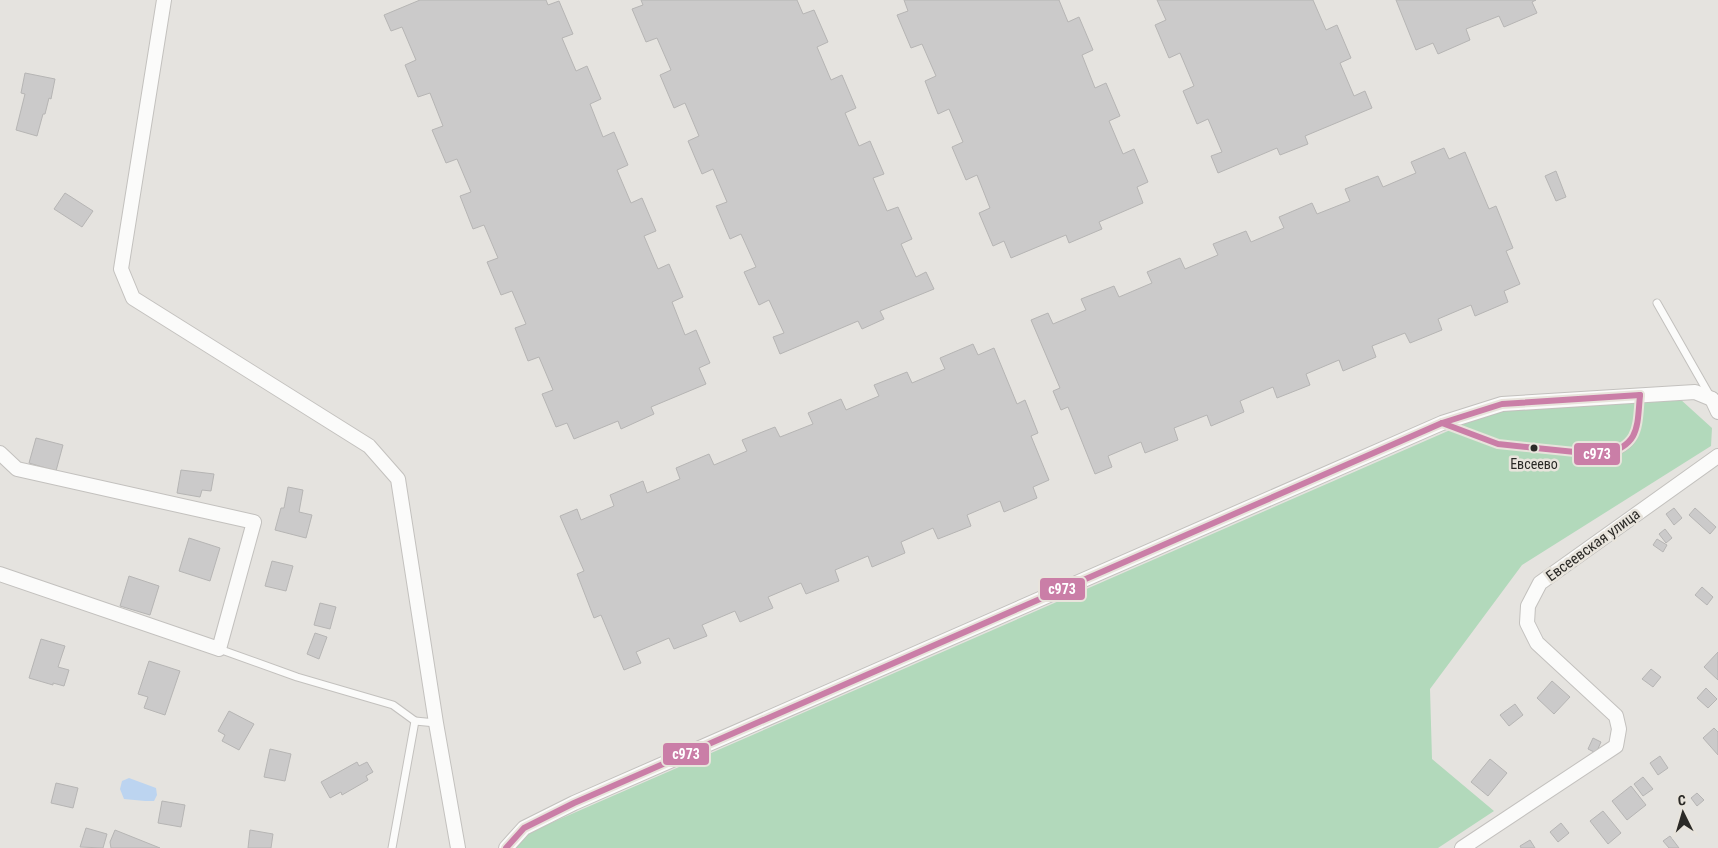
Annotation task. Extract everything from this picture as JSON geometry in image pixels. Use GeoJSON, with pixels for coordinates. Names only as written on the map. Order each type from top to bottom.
{"type":"FeatureCollection","features":[{"type":"Feature","properties":{"kind":"street"},"geometry":{"type":"LineString","coordinates":[[164,0],[121,269],[133,298],[369,446],[398,479],[436,723],[458,848]]}},
{"type":"Feature","properties":{"kind":"street"},"geometry":{"type":"LineString","coordinates":[[506,848],[524,828],[574,803],[1442,424],[1502,404],[1695,392],[1715,394],[1718,412]]}},
{"type":"Feature","properties":{"kind":"street"},"geometry":{"type":"LineString","coordinates":[[0,453],[17,469],[254,522],[219,648],[0,574]]}},
{"type":"Feature","properties":{"kind":"street","name":"Евсеевская улица"},"geometry":{"type":"LineString","coordinates":[[1462,848],[1616,746],[1619,729],[1616,716],[1537,643],[1527,623],[1528,606],[1540,583],[1718,456]]}},
{"type":"Feature","properties":{"kind":"lane"},"geometry":{"type":"LineString","coordinates":[[1658,303],[1715,394]]}},
{"type":"Feature","properties":{"kind":"lane"},"geometry":{"type":"LineString","coordinates":[[1442,424],[1498,444],[1604,456],[1616,453],[1628,445],[1636,434],[1640,395]]}},
{"type":"Feature","properties":{"kind":"lane"},"geometry":{"type":"LineString","coordinates":[[219,648],[297,677],[393,705],[415,721],[436,723]]}},
{"type":"Feature","properties":{"kind":"lane"},"geometry":{"type":"LineString","coordinates":[[392,848],[415,721]]}},
{"type":"Feature","properties":{"kind":"green space"},"geometry":{"type":"Polygon","coordinates":[[[1680,399],[1712,428],[1711,446],[1522,565],[1430,689],[1432,759],[1494,811],[1438,848],[506,848],[512,840],[1496,410],[1680,399]]]}},
{"type":"Feature","properties":{"kind":"water"},"geometry":{"type":"Polygon","coordinates":[[[129,778],[156,788],[157,795],[154,801],[124,799],[120,789],[122,781],[129,778]]]}},
{"type":"Feature","properties":{"kind":"building"},"geometry":{"type":"Polygon","coordinates":[[[420,0],[546,0],[548,5],[559,1],[573,34],[562,38],[576,71],[587,66],[601,99],[590,104],[603,137],[614,132],[628,165],[617,170],[631,203],[642,198],[656,231],[644,236],[658,269],[669,264],[683,297],[672,302],[685,335],[696,330],[710,363],[699,368],[706,384],[651,407],[654,414],[621,429],[618,421],[574,439],[567,423],[556,427],[542,394],[553,390],[539,357],[528,361],[515,328],[526,324],[512,291],[501,295],[487,262],[498,258],[484,225],[473,229],[460,196],[471,192],[457,159],[446,163],[432,130],[443,126],[430,93],[418,97],[405,65],[416,60],[402,27],[391,31],[384,15],[420,0]]]}},
{"type":"Feature","properties":{"kind":"building"},"geometry":{"type":"Polygon","coordinates":[[[641,0],[797,0],[803,14],[814,10],[828,42],[817,47],[831,80],[842,75],[856,108],[845,113],[859,146],[870,141],[884,174],[873,178],[887,211],[898,207],[912,239],[901,244],[916,277],[926,272],[934,289],[880,311],[884,319],[862,329],[858,321],[780,354],[773,337],[784,333],[769,300],[759,305],[744,272],[756,267],[741,234],[730,239],[716,206],[727,202],[713,169],[702,174],[688,141],[699,136],[685,103],[674,108],[660,75],[671,70],[657,38],[646,42],[632,9],[643,5],[641,0]]]}},
{"type":"Feature","properties":{"kind":"building"},"geometry":{"type":"Polygon","coordinates":[[[904,0],[1059,0],[1068,22],[1079,17],[1093,50],[1082,55],[1095,88],[1106,83],[1120,116],[1109,121],[1123,154],[1134,149],[1148,182],[1137,187],[1143,203],[1099,222],[1102,229],[1069,243],[1066,235],[1011,258],[1004,241],[993,246],[979,213],[990,208],[977,175],[966,180],[952,147],[963,142],[949,109],[938,114],[925,81],[936,76],[922,44],[911,48],[897,15],[908,11],[904,0]]]}},
{"type":"Feature","properties":{"kind":"building"},"geometry":{"type":"Polygon","coordinates":[[[1157,0],[1313,0],[1326,30],[1337,25],[1351,58],[1340,63],[1354,96],[1365,91],[1372,108],[1305,136],[1308,144],[1280,155],[1277,148],[1218,173],[1211,156],[1222,152],[1208,119],[1197,124],[1183,91],[1194,86],[1180,53],[1169,58],[1155,25],[1166,20],[1157,0]]]}},
{"type":"Feature","properties":{"kind":"building"},"geometry":{"type":"Polygon","coordinates":[[[1396,0],[1536,0],[1532,2],[1537,13],[1504,27],[1499,16],[1466,29],[1470,40],[1438,54],[1433,43],[1416,50],[1396,0]]]}},
{"type":"Feature","properties":{"kind":"building"},"geometry":{"type":"Polygon","coordinates":[[[25,73],[55,79],[51,99],[49,98],[37,136],[16,130],[25,94],[21,93],[25,73]]]}},
{"type":"Feature","properties":{"kind":"building"},"geometry":{"type":"Polygon","coordinates":[[[1444,148],[1449,159],[1465,152],[1489,209],[1496,206],[1513,248],[1506,251],[1520,284],[1504,291],[1508,302],[1475,316],[1471,305],[1438,319],[1442,330],[1410,343],[1405,333],[1372,346],[1376,357],[1343,371],[1339,360],[1306,374],[1310,385],[1277,398],[1273,387],[1240,401],[1244,412],[1211,426],[1207,415],[1174,428],[1178,440],[1145,453],[1141,442],[1108,456],[1112,467],[1095,474],[1068,407],[1061,410],[1053,391],[1060,388],[1031,320],[1048,313],[1053,324],[1086,310],[1081,299],[1114,286],[1119,297],[1152,283],[1147,272],[1180,258],[1185,269],[1218,255],[1213,244],[1246,231],[1251,242],[1284,228],[1279,217],[1312,203],[1317,214],[1350,201],[1345,189],[1378,176],[1383,187],[1416,173],[1411,162],[1444,148]]]}},
{"type":"Feature","properties":{"kind":"building"},"geometry":{"type":"Polygon","coordinates":[[[1556,171],[1566,197],[1556,201],[1545,176],[1556,171]]]}},
{"type":"Feature","properties":{"kind":"building"},"geometry":{"type":"Polygon","coordinates":[[[65,193],[93,211],[82,227],[54,209],[65,193]]]}},
{"type":"Feature","properties":{"kind":"building"},"geometry":{"type":"Polygon","coordinates":[[[973,344],[978,355],[994,348],[1017,404],[1025,400],[1038,433],[1031,436],[1049,480],[1033,487],[1037,498],[1004,512],[1000,501],[967,515],[971,526],[938,539],[933,528],[901,542],[905,553],[872,567],[868,556],[835,570],[839,581],[806,594],[801,583],[768,597],[773,608],[740,622],[735,611],[702,625],[707,636],[674,649],[669,638],[636,652],[641,663],[624,670],[601,615],[594,618],[577,574],[584,571],[560,516],[577,509],[581,520],[614,506],[610,495],[643,481],[647,493],[680,479],[676,468],[709,454],[714,465],[747,451],[742,440],[775,427],[780,437],[813,424],[808,413],[841,399],[846,410],[879,396],[874,385],[907,372],[912,383],[945,369],[940,358],[973,344]]]}},
{"type":"Feature","properties":{"kind":"building"},"geometry":{"type":"Polygon","coordinates":[[[36,438],[63,445],[56,471],[29,463],[36,438]]]}},
{"type":"Feature","properties":{"kind":"building"},"geometry":{"type":"Polygon","coordinates":[[[181,470],[214,474],[211,491],[202,490],[200,497],[177,493],[181,470]]]}},
{"type":"Feature","properties":{"kind":"building"},"geometry":{"type":"Polygon","coordinates":[[[288,487],[303,490],[299,512],[312,515],[306,538],[275,530],[281,508],[284,508],[288,487]]]}},
{"type":"Feature","properties":{"kind":"building"},"geometry":{"type":"Polygon","coordinates":[[[1674,508],[1682,518],[1674,525],[1666,514],[1674,508]]]}},
{"type":"Feature","properties":{"kind":"building"},"geometry":{"type":"Polygon","coordinates":[[[1695,508],[1716,527],[1710,534],[1689,515],[1695,508]]]}},
{"type":"Feature","properties":{"kind":"building"},"geometry":{"type":"Polygon","coordinates":[[[1665,529],[1672,538],[1666,543],[1659,534],[1665,529]]]}},
{"type":"Feature","properties":{"kind":"building"},"geometry":{"type":"Polygon","coordinates":[[[189,538],[220,548],[210,581],[179,571],[189,538]]]}},
{"type":"Feature","properties":{"kind":"building"},"geometry":{"type":"Polygon","coordinates":[[[1657,539],[1667,545],[1663,552],[1653,545],[1657,539]]]}},
{"type":"Feature","properties":{"kind":"building"},"geometry":{"type":"Polygon","coordinates":[[[272,561],[293,566],[286,591],[265,586],[272,561]]]}},
{"type":"Feature","properties":{"kind":"building"},"geometry":{"type":"Polygon","coordinates":[[[129,576],[159,586],[150,615],[120,606],[129,576]]]}},
{"type":"Feature","properties":{"kind":"building"},"geometry":{"type":"Polygon","coordinates":[[[1702,587],[1713,597],[1707,605],[1695,595],[1702,587]]]}},
{"type":"Feature","properties":{"kind":"building"},"geometry":{"type":"Polygon","coordinates":[[[320,603],[336,607],[330,629],[314,625],[320,603]]]}},
{"type":"Feature","properties":{"kind":"building"},"geometry":{"type":"Polygon","coordinates":[[[315,633],[327,637],[319,659],[307,654],[315,633]]]}},
{"type":"Feature","properties":{"kind":"building"},"geometry":{"type":"Polygon","coordinates":[[[41,639],[65,646],[58,667],[69,670],[64,686],[29,678],[41,639]]]}},
{"type":"Feature","properties":{"kind":"building"},"geometry":{"type":"Polygon","coordinates":[[[1718,652],[1718,680],[1704,667],[1718,652]]]}},
{"type":"Feature","properties":{"kind":"building"},"geometry":{"type":"Polygon","coordinates":[[[149,661],[180,671],[165,715],[144,708],[148,697],[138,694],[149,661]]]}},
{"type":"Feature","properties":{"kind":"building"},"geometry":{"type":"Polygon","coordinates":[[[1651,669],[1661,677],[1653,687],[1642,679],[1651,669]]]}},
{"type":"Feature","properties":{"kind":"building"},"geometry":{"type":"Polygon","coordinates":[[[1552,681],[1570,697],[1554,714],[1537,698],[1552,681]]]}},
{"type":"Feature","properties":{"kind":"building"},"geometry":{"type":"Polygon","coordinates":[[[1706,688],[1717,699],[1708,708],[1697,698],[1706,688]]]}},
{"type":"Feature","properties":{"kind":"building"},"geometry":{"type":"Polygon","coordinates":[[[1515,704],[1523,715],[1509,726],[1500,715],[1515,704]]]}},
{"type":"Feature","properties":{"kind":"building"},"geometry":{"type":"Polygon","coordinates":[[[229,711],[254,724],[239,750],[222,741],[225,735],[218,731],[229,711]]]}},
{"type":"Feature","properties":{"kind":"building"},"geometry":{"type":"Polygon","coordinates":[[[1714,728],[1718,732],[1718,755],[1703,738],[1714,728]]]}},
{"type":"Feature","properties":{"kind":"building"},"geometry":{"type":"Polygon","coordinates":[[[1593,738],[1601,742],[1596,753],[1588,749],[1593,738]]]}},
{"type":"Feature","properties":{"kind":"building"},"geometry":{"type":"Polygon","coordinates":[[[270,749],[291,754],[285,781],[264,777],[270,749]]]}},
{"type":"Feature","properties":{"kind":"building"},"geometry":{"type":"Polygon","coordinates":[[[1660,756],[1668,768],[1658,775],[1650,763],[1660,756]]]}},
{"type":"Feature","properties":{"kind":"building"},"geometry":{"type":"Polygon","coordinates":[[[1490,759],[1507,773],[1488,796],[1471,782],[1490,759]]]}},
{"type":"Feature","properties":{"kind":"building"},"geometry":{"type":"Polygon","coordinates":[[[357,762],[359,766],[367,762],[373,772],[366,776],[368,780],[342,795],[341,792],[330,798],[321,782],[357,762]]]}},
{"type":"Feature","properties":{"kind":"building"},"geometry":{"type":"Polygon","coordinates":[[[1643,777],[1653,789],[1643,796],[1634,784],[1643,777]]]}},
{"type":"Feature","properties":{"kind":"building"},"geometry":{"type":"Polygon","coordinates":[[[56,783],[78,788],[73,808],[51,803],[56,783]]]}},
{"type":"Feature","properties":{"kind":"building"},"geometry":{"type":"Polygon","coordinates":[[[1631,786],[1646,805],[1627,820],[1612,801],[1631,786]]]}},
{"type":"Feature","properties":{"kind":"building"},"geometry":{"type":"Polygon","coordinates":[[[1697,793],[1704,800],[1697,806],[1691,798],[1697,793]]]}},
{"type":"Feature","properties":{"kind":"building"},"geometry":{"type":"Polygon","coordinates":[[[162,801],[185,805],[181,827],[158,823],[162,801]]]}},
{"type":"Feature","properties":{"kind":"building"},"geometry":{"type":"Polygon","coordinates":[[[1603,811],[1621,833],[1608,844],[1590,821],[1603,811]]]}},
{"type":"Feature","properties":{"kind":"building"},"geometry":{"type":"Polygon","coordinates":[[[1561,823],[1569,833],[1558,842],[1550,832],[1561,823]]]}},
{"type":"Feature","properties":{"kind":"building"},"geometry":{"type":"Polygon","coordinates":[[[86,828],[107,834],[103,848],[80,847],[86,828]]]}},
{"type":"Feature","properties":{"kind":"building"},"geometry":{"type":"Polygon","coordinates":[[[115,830],[160,848],[111,848],[110,842],[115,830]]]}},
{"type":"Feature","properties":{"kind":"building"},"geometry":{"type":"Polygon","coordinates":[[[250,830],[273,834],[271,848],[248,848],[250,830]]]}},
{"type":"Feature","properties":{"kind":"building"},"geometry":{"type":"Polygon","coordinates":[[[1670,836],[1679,848],[1669,848],[1663,841],[1670,836]]]}},
{"type":"Feature","properties":{"kind":"building"},"geometry":{"type":"Polygon","coordinates":[[[1530,840],[1535,848],[1521,848],[1520,846],[1530,840]]]}},
{"type":"Feature","properties":{"kind":"transit line","name":"с973"},"geometry":{"type":"LineString","coordinates":[[1442,423],[1498,444],[1604,455],[1616,451],[1630,440],[1637,426],[1640,395]]}},
{"type":"Feature","properties":{"kind":"transit line","name":"с973"},"geometry":{"type":"LineString","coordinates":[[506,848],[524,828],[574,803],[1442,423],[1502,404],[1640,395]]}},
{"type":"Feature","properties":{"kind":"place","name":"Евсеево"},"geometry":{"type":"Point","coordinates":[1534,448]}}]}
